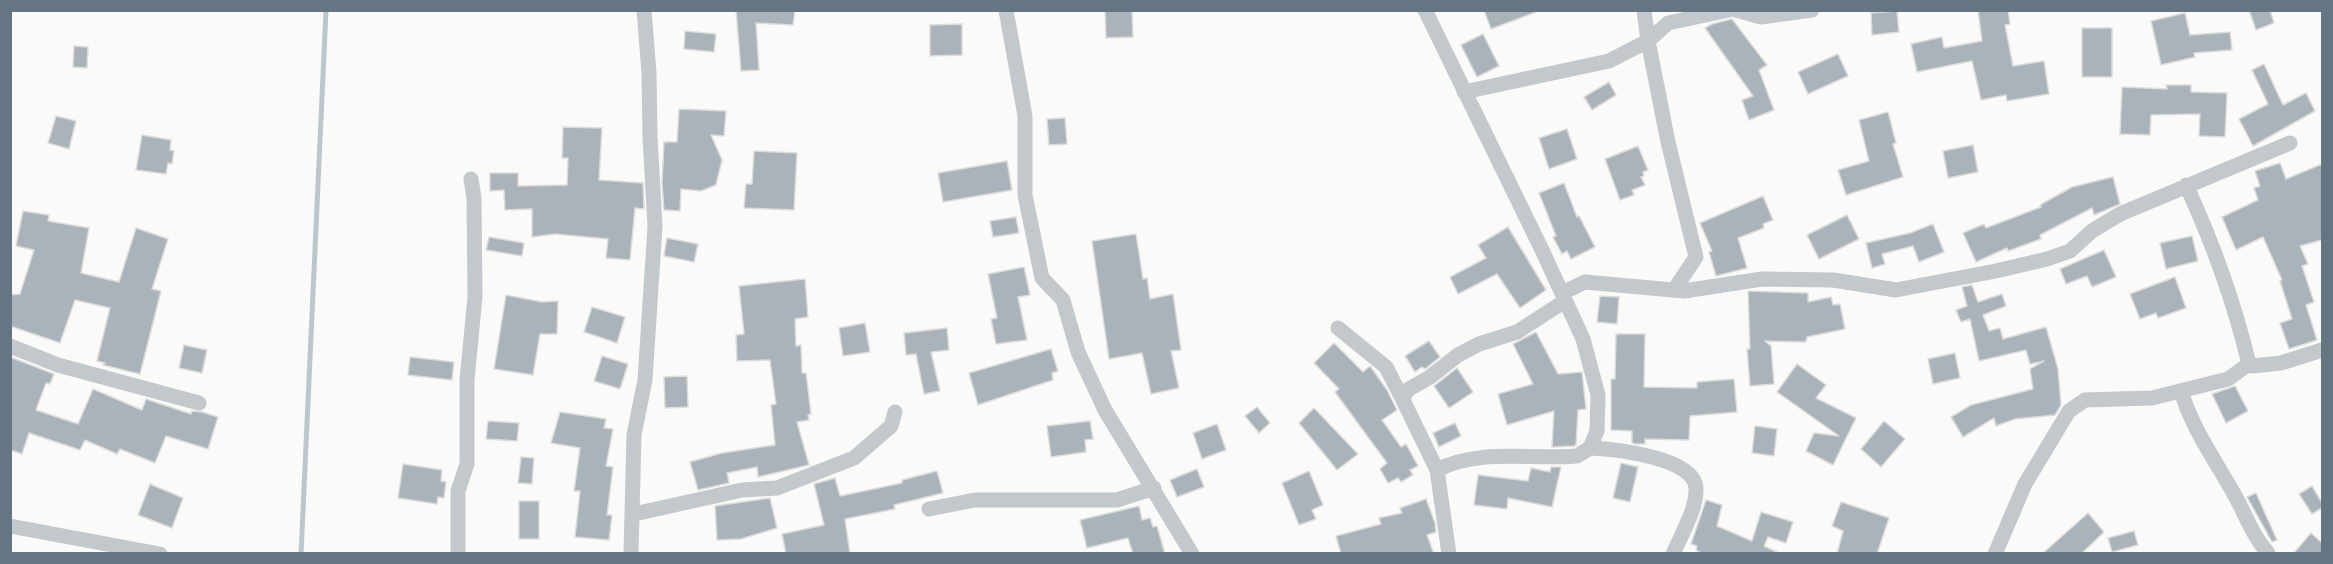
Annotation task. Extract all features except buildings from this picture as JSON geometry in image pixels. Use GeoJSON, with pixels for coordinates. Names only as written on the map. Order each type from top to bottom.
{"type":"FeatureCollection","features":[{"type":"Feature","properties":{"kind":"street"},"geometry":{"type":"LineString","coordinates":[[631,554],[634,514],[634,435],[645,380],[655,226],[644,10]]}},
{"type":"Feature","properties":{"kind":"street"},"geometry":{"type":"LineString","coordinates":[[1006,10],[1024,116],[1024,195],[1042,278],[1063,300],[1078,352],[1105,410],[1192,554]]}},
{"type":"Feature","properties":{"kind":"street"},"geometry":{"type":"LineString","coordinates":[[1425,10],[1564,297],[1582,339],[1598,395],[1597,431],[1590,448]]}},
{"type":"Feature","properties":{"kind":"street"},"geometry":{"type":"LineString","coordinates":[[1644,10],[1668,142],[1696,257],[1678,284],[1684,291]]}},
{"type":"Feature","properties":{"kind":"street"},"geometry":{"type":"LineString","coordinates":[[1464,92],[1608,61],[1648,41],[1668,22],[1729,10]]}},
{"type":"Feature","properties":{"kind":"street"},"geometry":{"type":"LineString","coordinates":[[1736,10],[1761,17],[1812,10]]}},
{"type":"Feature","properties":{"kind":"street"},"geometry":{"type":"LineString","coordinates":[[1402,398],[1409,389],[1430,377],[1458,355],[1479,344],[1517,332],[1585,282],[1684,291],[1762,279],[1833,280],[1896,290],[1996,271],[2070,251],[2092,231],[2120,214],[2290,143]]}},
{"type":"Feature","properties":{"kind":"street"},"geometry":{"type":"LineString","coordinates":[[458,554],[458,491],[466,464],[467,380],[474,297],[474,198],[471,179]]}},
{"type":"Feature","properties":{"kind":"street"},"geometry":{"type":"LineString","coordinates":[[2186,185],[2210,236],[2240,328],[2249,364]]}},
{"type":"Feature","properties":{"kind":"street"},"geometry":{"type":"LineString","coordinates":[[1338,328],[1386,367],[1402,398],[1437,470],[1449,554]]}},
{"type":"Feature","properties":{"kind":"street"},"geometry":{"type":"LineString","coordinates":[[10,346],[58,365],[199,403]]}},
{"type":"Feature","properties":{"kind":"street"},"geometry":{"type":"LineString","coordinates":[[2249,364],[2252,366],[2272,364],[2322,350]]}},
{"type":"Feature","properties":{"kind":"street"},"geometry":{"type":"LineString","coordinates":[[1995,554],[2025,484],[2069,411],[2085,399],[2152,398],[2229,379],[2249,364]]}},
{"type":"Feature","properties":{"kind":"street"},"geometry":{"type":"LineString","coordinates":[[2181,391],[2188,414],[2235,495],[2254,537],[2268,553]]}},
{"type":"Feature","properties":{"kind":"street"},"geometry":{"type":"LineString","coordinates":[[634,514],[742,490],[777,488],[854,458],[891,426],[895,412]]}},
{"type":"Feature","properties":{"kind":"street"},"geometry":{"type":"LineString","coordinates":[[1437,470],[1453,462],[1484,457],[1577,456],[1590,448],[1623,449],[1660,460],[1681,468],[1693,478],[1696,488],[1691,510],[1673,554]]}},
{"type":"Feature","properties":{"kind":"street"},"geometry":{"type":"LineString","coordinates":[[929,509],[975,500],[1117,500],[1154,488]]}},
{"type":"Feature","properties":{"kind":"street"},"geometry":{"type":"LineString","coordinates":[[10,526],[160,554]]}},
{"type":"Feature","properties":{"kind":"waterway"},"geometry":{"type":"LineString","coordinates":[[301,554],[326,10]]}}]}
